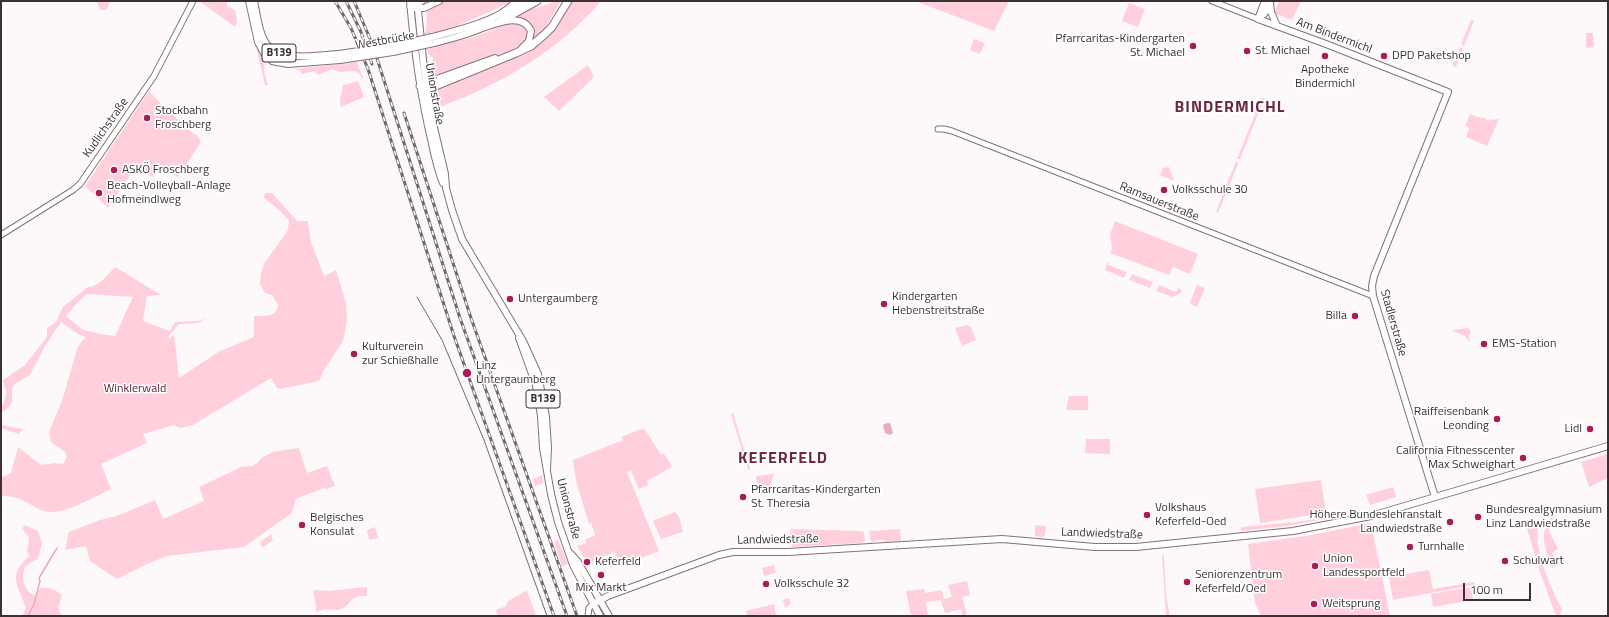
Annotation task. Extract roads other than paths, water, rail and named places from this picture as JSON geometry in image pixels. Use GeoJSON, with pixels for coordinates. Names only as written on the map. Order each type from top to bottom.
{"type":"FeatureCollection","features":[{"type":"Feature","properties":{"kind":"highway"},"geometry":{"type":"LineString","coordinates":[[504,12],[525,1]]}},
{"type":"Feature","properties":{"kind":"highway"},"geometry":{"type":"LineString","coordinates":[[499,22],[537,1]]}},
{"type":"Feature","properties":{"kind":"highway"},"geometry":{"type":"LineString","coordinates":[[424,85],[433,87],[516,54],[531,46],[552,27],[568,1]]}},
{"type":"Feature","properties":{"kind":"main road","name":"B139"},"geometry":{"type":"LineString","coordinates":[[249,1],[258,42],[264,53],[271,60],[278,63],[288,64],[340,57]]}},
{"type":"Feature","properties":{"kind":"main road","name":"B139"},"geometry":{"type":"LineString","coordinates":[[254,1],[261,32],[266,44],[274,51],[287,56],[340,57]]}},
{"type":"Feature","properties":{"kind":"main road","name":"B139"},"geometry":{"type":"LineString","coordinates":[[415,4],[424,8],[439,1]]}},
{"type":"Feature","properties":{"kind":"main road","name":"B139"},"geometry":{"type":"LineString","coordinates":[[433,40],[504,12],[517,1]]}},
{"type":"Feature","properties":{"kind":"main road"},"geometry":{"type":"LineString","coordinates":[[1258,19],[1264,14],[1269,2]]}},
{"type":"Feature","properties":{"kind":"main road"},"geometry":{"type":"LineString","coordinates":[[1269,2],[1277,26]]}},
{"type":"Feature","properties":{"kind":"main road","name":"Unionstraße"},"geometry":{"type":"LineString","coordinates":[[415,4],[424,85],[445,174],[446,188],[454,218],[462,239],[532,359],[541,384],[547,427],[548,470],[555,511],[561,532],[570,553]]}},
{"type":"Feature","properties":{"kind":"main road","name":"Am Bindermichl"},"geometry":{"type":"LineString","coordinates":[[1258,19],[1320,41],[1448,92]]}},
{"type":"Feature","properties":{"kind":"main road","name":"B139"},"geometry":{"type":"LineString","coordinates":[[424,85],[513,52],[525,46],[530,41],[531,31],[525,22],[515,20],[499,22],[469,33],[433,40]]}},
{"type":"Feature","properties":{"kind":"main road","name":"Westbrücke"},"geometry":{"type":"LineString","coordinates":[[340,57],[393,52],[433,40]]}},
{"type":"Feature","properties":{"kind":"main road"},"geometry":{"type":"LineString","coordinates":[[271,60],[282,59],[287,56]]}},
{"type":"Feature","properties":{"kind":"main road","name":"Stadlerstraße"},"geometry":{"type":"LineString","coordinates":[[1435,497],[1373,296],[1372,286],[1374,276],[1448,92]]}},
{"type":"Feature","properties":{"kind":"main road","name":"Landwiedstraße"},"geometry":{"type":"LineString","coordinates":[[593,604],[599,600],[629,588],[729,552],[788,552],[1002,539],[1096,547],[1136,547],[1299,530],[1371,516],[1608,446]]}},
{"type":"Feature","properties":{"kind":"main road","name":"B139"},"geometry":{"type":"LineString","coordinates":[[570,553],[578,562],[609,616]]}},
{"type":"Feature","properties":{"kind":"main road","name":"B139"},"geometry":{"type":"LineString","coordinates":[[570,553],[573,565],[600,616]]}},
{"type":"Feature","properties":{"kind":"street","name":"Kudlichstraße"},"geometry":{"type":"LineString","coordinates":[[1,235],[73,190],[80,184],[154,76],[193,1]]}},
{"type":"Feature","properties":{"kind":"street","name":"Am Bindermichl"},"geometry":{"type":"LineString","coordinates":[[1212,1],[1258,19]]}},
{"type":"Feature","properties":{"kind":"street","name":"Ramsauerstraße"},"geometry":{"type":"LineString","coordinates":[[938,129],[959,134],[1373,296]]}},
{"type":"Feature","properties":{"kind":"street"},"geometry":{"type":"LineString","coordinates":[[588,616],[589,608],[593,604]]}},
{"type":"Feature","properties":{"kind":"waterway"},"geometry":{"type":"LineString","coordinates":[[28,616],[34,604],[40,581],[39,578],[57,548]]}},
{"type":"Feature","properties":{"kind":"tram line"},"geometry":{"type":"LineString","coordinates":[[417,297],[442,340],[484,440],[547,616]]}},
{"type":"Feature","properties":{"kind":"railway"},"geometry":{"type":"LineString","coordinates":[[335,1],[351,28],[368,69],[454,336],[554,616]]}},
{"type":"Feature","properties":{"kind":"railway"},"geometry":{"type":"LineString","coordinates":[[346,1],[361,32],[372,64]]}},
{"type":"Feature","properties":{"kind":"railway"},"geometry":{"type":"LineString","coordinates":[[354,1],[373,46],[460,318],[567,616]]}},
{"type":"Feature","properties":{"kind":"railway"},"geometry":{"type":"LineString","coordinates":[[404,113],[471,318],[577,616]]}},
{"type":"Feature","properties":{"kind":"place","name":"Pfarrcaritas-Kindergarten St. Michael"},"geometry":{"type":"Point","coordinates":[1193,46]}},
{"type":"Feature","properties":{"kind":"place","name":"St. Michael"},"geometry":{"type":"Point","coordinates":[1247,51]}},
{"type":"Feature","properties":{"kind":"place","name":"Apotheke Bindermichl"},"geometry":{"type":"Point","coordinates":[1325,56]}},
{"type":"Feature","properties":{"kind":"place","name":"DPD Paketshop"},"geometry":{"type":"Point","coordinates":[1384,56]}},
{"type":"Feature","properties":{"kind":"place","name":"Stockbahn Froschberg"},"geometry":{"type":"Point","coordinates":[147,118]}},
{"type":"Feature","properties":{"kind":"place","name":"ASKÖ Froschberg"},"geometry":{"type":"Point","coordinates":[114,170]}},
{"type":"Feature","properties":{"kind":"place","name":"Volksschule 30"},"geometry":{"type":"Point","coordinates":[1164,190]}},
{"type":"Feature","properties":{"kind":"place","name":"Beach-Volleyball-Anlage Hofmeindlweg"},"geometry":{"type":"Point","coordinates":[99,193]}},
{"type":"Feature","properties":{"kind":"place","name":"Untergaumberg"},"geometry":{"type":"Point","coordinates":[510,299]}},
{"type":"Feature","properties":{"kind":"place","name":"Kindergarten Hebenstreitstraße"},"geometry":{"type":"Point","coordinates":[884,304]}},
{"type":"Feature","properties":{"kind":"place","name":"Billa"},"geometry":{"type":"Point","coordinates":[1355,316]}},
{"type":"Feature","properties":{"kind":"place","name":"EMS-Station"},"geometry":{"type":"Point","coordinates":[1484,344]}},
{"type":"Feature","properties":{"kind":"place","name":"Kulturverein zur Schießhalle"},"geometry":{"type":"Point","coordinates":[354,354]}},
{"type":"Feature","properties":{"kind":"place","name":"Linz Untergaumberg"},"geometry":{"type":"Point","coordinates":[467,373]}},
{"type":"Feature","properties":{"kind":"place","name":"Raiffeisenbank Leonding"},"geometry":{"type":"Point","coordinates":[1497,419]}},
{"type":"Feature","properties":{"kind":"place","name":"Lidl"},"geometry":{"type":"Point","coordinates":[1590,429]}},
{"type":"Feature","properties":{"kind":"place","name":"California Fitnesscenter Max Schweighart"},"geometry":{"type":"Point","coordinates":[1523,458]}},
{"type":"Feature","properties":{"kind":"place","name":"Pfarrcaritas-Kindergarten St. Theresia"},"geometry":{"type":"Point","coordinates":[743,497]}},
{"type":"Feature","properties":{"kind":"place","name":"Volkshaus Keferfeld-Oed"},"geometry":{"type":"Point","coordinates":[1147,515]}},
{"type":"Feature","properties":{"kind":"place","name":"Bundesrealgymnasium Linz Landwiedstraße"},"geometry":{"type":"Point","coordinates":[1478,517]}},
{"type":"Feature","properties":{"kind":"place","name":"Höhere Bundeslehranstalt Landwiedstraße"},"geometry":{"type":"Point","coordinates":[1450,522]}},
{"type":"Feature","properties":{"kind":"place","name":"Belgisches Konsulat"},"geometry":{"type":"Point","coordinates":[302,525]}},
{"type":"Feature","properties":{"kind":"place","name":"Turnhalle"},"geometry":{"type":"Point","coordinates":[1410,547]}},
{"type":"Feature","properties":{"kind":"place","name":"Schulwart"},"geometry":{"type":"Point","coordinates":[1505,561]}},
{"type":"Feature","properties":{"kind":"place","name":"Keferfeld"},"geometry":{"type":"Point","coordinates":[587,562]}},
{"type":"Feature","properties":{"kind":"place","name":"Union Landessportfeld"},"geometry":{"type":"Point","coordinates":[1315,566]}},
{"type":"Feature","properties":{"kind":"place","name":"Mix Markt"},"geometry":{"type":"Point","coordinates":[601,575]}},
{"type":"Feature","properties":{"kind":"place","name":"Seniorenzentrum Keferfeld/Oed"},"geometry":{"type":"Point","coordinates":[1187,582]}},
{"type":"Feature","properties":{"kind":"place","name":"Volksschule 32"},"geometry":{"type":"Point","coordinates":[766,584]}},
{"type":"Feature","properties":{"kind":"place","name":"Weitsprung"},"geometry":{"type":"Point","coordinates":[1314,604]}},
{"type":"Feature","properties":{"kind":"district","name":"BINDERMICHL"},"geometry":{"type":"Point","coordinates":[1230,108]}},
{"type":"Feature","properties":{"kind":"district","name":"KEFERFELD"},"geometry":{"type":"Point","coordinates":[783,459]}},
{"type":"Feature","properties":{"kind":"park label","name":"Winklerwald"},"geometry":{"type":"Point","coordinates":[135,389]}}]}
